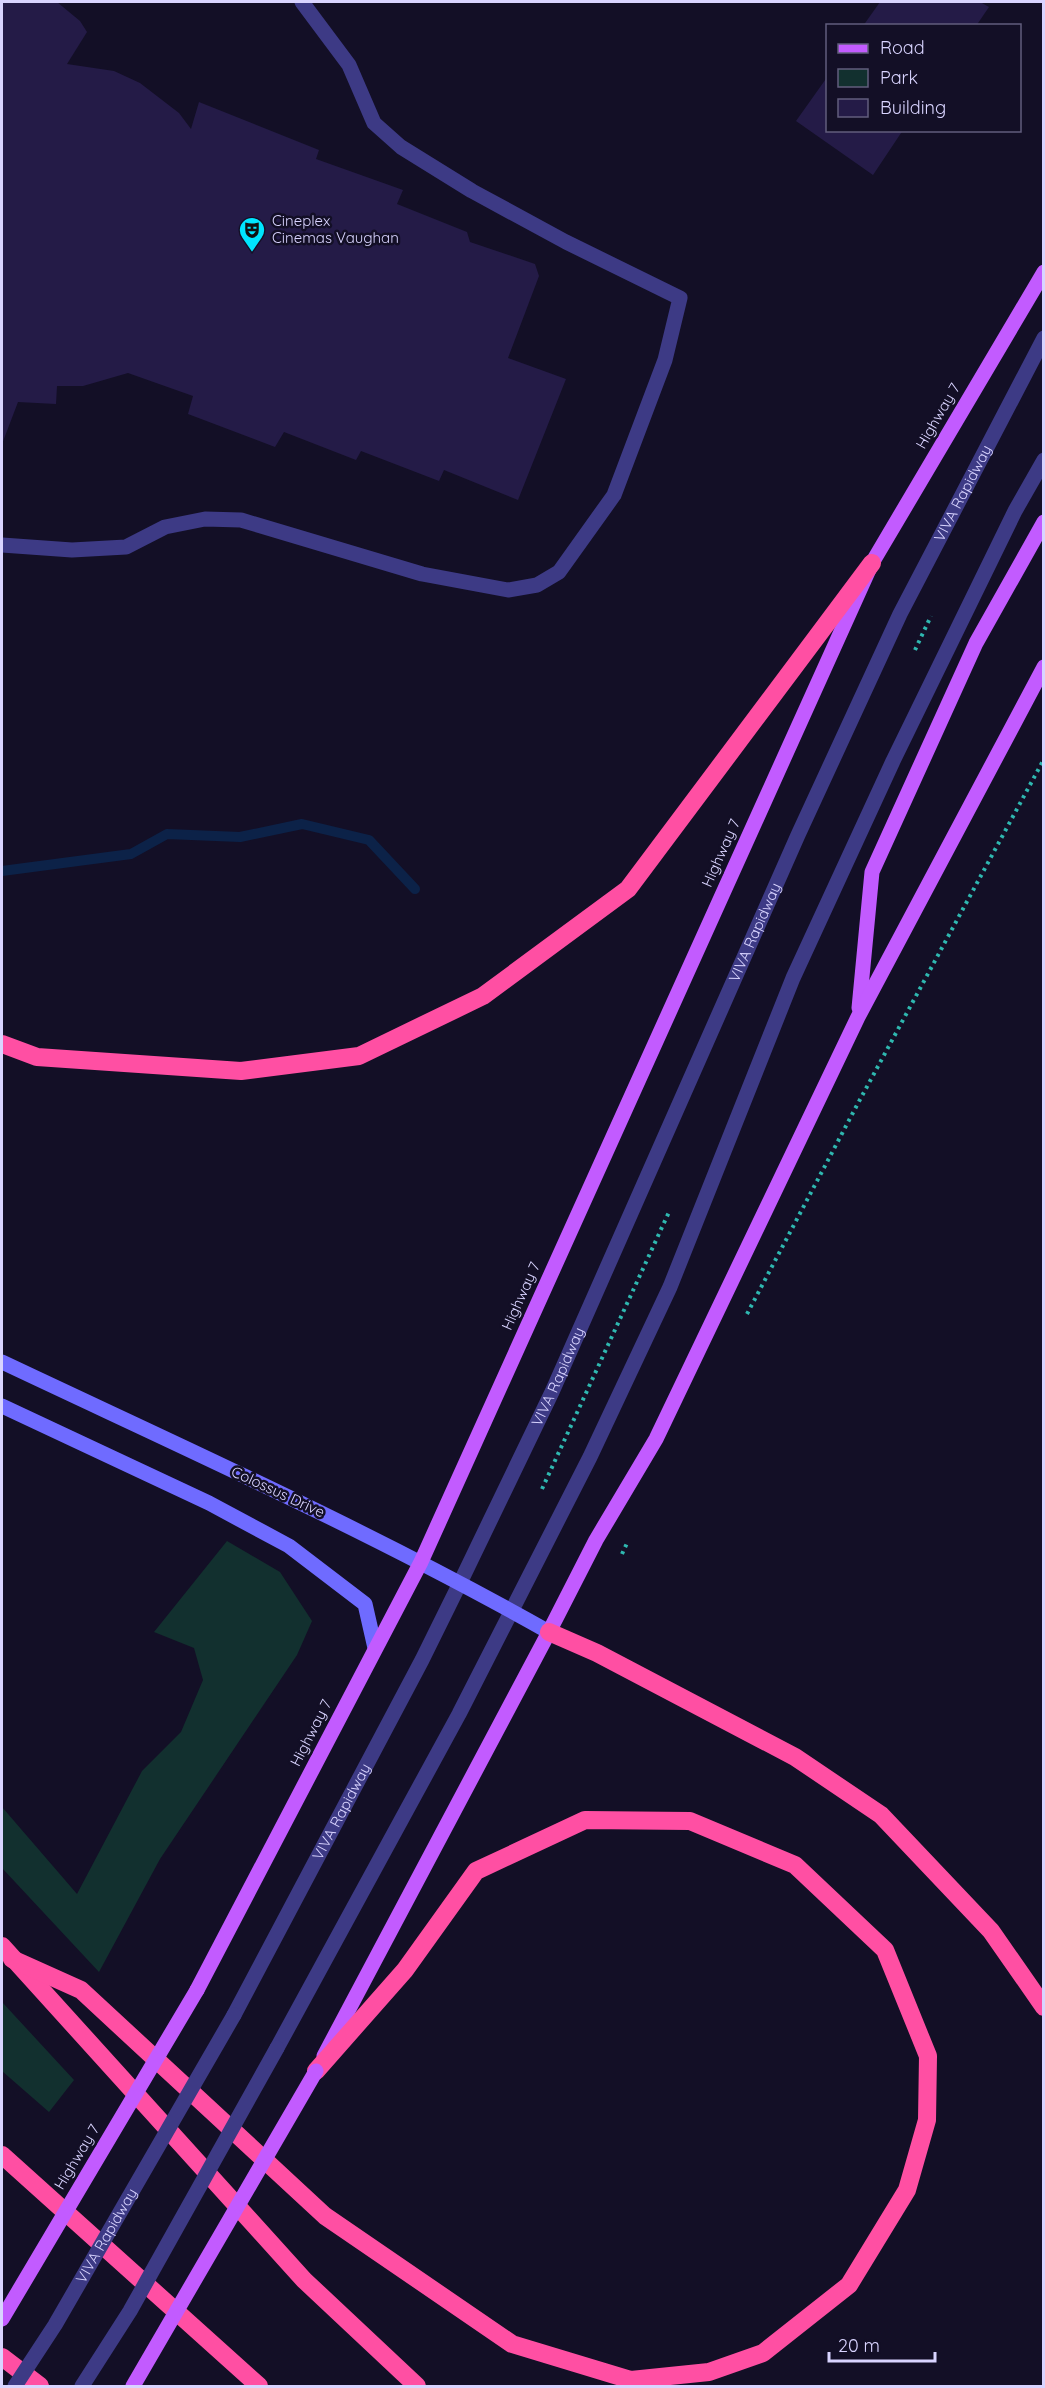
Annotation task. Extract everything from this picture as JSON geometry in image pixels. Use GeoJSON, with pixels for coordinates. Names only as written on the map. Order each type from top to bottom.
{"type":"FeatureCollection","features":[{"type":"Feature","properties":{"kind":"highway"},"geometry":{"type":"LineString","coordinates":[[2,1044],[37,1057],[241,1071],[359,1056],[483,996],[628,889],[872,563]]}},
{"type":"Feature","properties":{"kind":"highway"},"geometry":{"type":"LineString","coordinates":[[549,1632],[597,1653],[795,1757],[881,1815],[991,1931],[1044,2007]]}},
{"type":"Feature","properties":{"kind":"highway"},"geometry":{"type":"LineString","coordinates":[[7,1953],[81,1990],[325,2216],[502,2338],[512,2344],[631,2380],[709,2372],[763,2353],[849,2285],[907,2190],[927,2120],[928,2056],[885,1950],[795,1865],[690,1821],[585,1820],[476,1871],[405,1970],[316,2072]]}},
{"type":"Feature","properties":{"kind":"highway"},"geometry":{"type":"LineString","coordinates":[[7,1953],[304,2280],[417,2386]]}},
{"type":"Feature","properties":{"kind":"highway"},"geometry":{"type":"LineString","coordinates":[[2,2155],[259,2386]]}},
{"type":"Feature","properties":{"kind":"highway"},"geometry":{"type":"LineString","coordinates":[[2,2356],[40,2386]]}},
{"type":"Feature","properties":{"kind":"main road","name":"Highway 7"},"geometry":{"type":"LineString","coordinates":[[2,2319],[197,1990],[421,1562],[872,563],[1044,272]]}},
{"type":"Feature","properties":{"kind":"main road"},"geometry":{"type":"LineString","coordinates":[[858,1017],[872,872],[976,643],[1044,522]]}},
{"type":"Feature","properties":{"kind":"main road"},"geometry":{"type":"LineString","coordinates":[[133,2386],[316,2072],[596,1540],[656,1439],[858,1017],[1044,668]]}},
{"type":"Feature","properties":{"kind":"street","name":"Colossus Drive"},"geometry":{"type":"LineString","coordinates":[[2,1362],[308,1505],[421,1562],[549,1632]]}},
{"type":"Feature","properties":{"kind":"street"},"geometry":{"type":"LineString","coordinates":[[2,1406],[209,1503],[289,1546],[365,1604],[375,1648]]}},
{"type":"Feature","properties":{"kind":"lane"},"geometry":{"type":"LineString","coordinates":[[2,545],[72,550],[126,546],[165,527],[205,519],[241,520],[423,574],[508,590],[537,585],[559,572],[614,495],[665,360],[680,298],[566,242],[472,191],[401,147],[374,123],[349,65],[302,2]]}},
{"type":"Feature","properties":{"kind":"lane","name":"VIVA Rapidway"},"geometry":{"type":"LineString","coordinates":[[15,2386],[55,2325],[234,2015],[422,1660],[552,1392],[798,835],[900,614],[1044,338]]}},
{"type":"Feature","properties":{"kind":"lane"},"geometry":{"type":"LineString","coordinates":[[82,2386],[130,2311],[278,2048],[459,1714],[590,1456],[670,1287],[793,978],[893,761],[1015,511],[1044,460]]}},
{"type":"Feature","properties":{"kind":"path"},"geometry":{"type":"LineString","coordinates":[[742,1325],[856,1107],[1044,759]]}},
{"type":"Feature","properties":{"kind":"path"},"geometry":{"type":"LineString","coordinates":[[622,1554],[630,1538]]}},
{"type":"Feature","properties":{"kind":"green space"},"geometry":{"type":"Polygon","coordinates":[[[227,1541],[280,1572],[312,1621],[297,1655],[160,1859],[99,1972],[2,1868],[2,1807],[77,1894],[142,1771],[181,1732],[203,1680],[194,1648],[154,1632],[227,1541]]]}},
{"type":"Feature","properties":{"kind":"green space"},"geometry":{"type":"Polygon","coordinates":[[[2,2002],[74,2080],[49,2112],[2,2071],[2,2002]]]}},
{"type":"Feature","properties":{"kind":"building","name":"Cineplex Cinemas Vaughan"},"geometry":{"type":"Polygon","coordinates":[[[2,2],[57,2],[80,21],[87,32],[67,64],[114,71],[140,83],[179,113],[191,129],[199,102],[319,150],[316,159],[403,190],[397,204],[467,232],[470,242],[535,264],[539,276],[508,358],[566,379],[518,500],[444,470],[439,481],[361,451],[356,460],[284,432],[275,447],[188,414],[193,396],[128,373],[83,386],[57,386],[56,404],[18,402],[2,444],[2,2]]]}},
{"type":"Feature","properties":{"kind":"building"},"geometry":{"type":"Polygon","coordinates":[[[880,2],[980,2],[989,7],[977,24],[864,24],[880,2]]]}},
{"type":"Feature","properties":{"kind":"building"},"geometry":{"type":"Polygon","coordinates":[[[826,79],[826,132],[902,132],[873,175],[796,121],[826,79]]]}},
{"type":"Feature","properties":{"kind":"waterway"},"geometry":{"type":"LineString","coordinates":[[2,871],[131,854],[167,834],[240,837],[302,824],[369,840],[415,889]]}},
{"type":"Feature","properties":{"kind":"place","name":"Cineplex Cinemas Vaughan"},"geometry":{"type":"Point","coordinates":[252,253]}}]}
